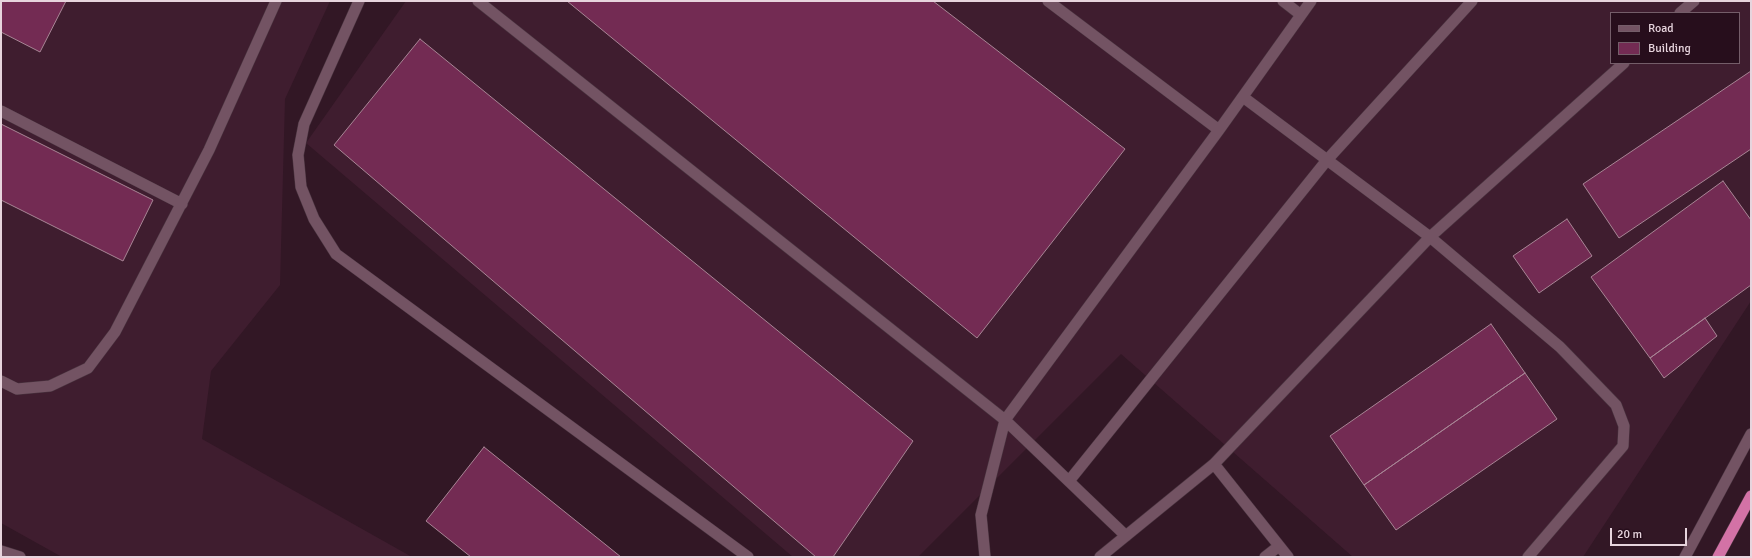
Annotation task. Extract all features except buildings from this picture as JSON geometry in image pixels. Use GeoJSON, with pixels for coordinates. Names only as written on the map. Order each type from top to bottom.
{"type":"FeatureCollection","features":[{"type":"Feature","properties":{"kind":"highway"},"geometry":{"type":"LineString","coordinates":[[1718,557],[1751,496]]}},
{"type":"Feature","properties":{"kind":"street"},"geometry":{"type":"LineString","coordinates":[[1,381],[17,388],[50,386],[88,368],[115,332],[209,150],[276,1]]}},
{"type":"Feature","properties":{"kind":"street"},"geometry":{"type":"LineString","coordinates":[[359,1],[304,124],[298,155],[301,187],[314,219],[336,254],[748,557]]}},
{"type":"Feature","properties":{"kind":"street"},"geometry":{"type":"LineString","coordinates":[[478,1],[1005,420],[1126,536]]}},
{"type":"Feature","properties":{"kind":"street"},"geometry":{"type":"LineString","coordinates":[[1048,1],[1219,130]]}},
{"type":"Feature","properties":{"kind":"street"},"geometry":{"type":"LineString","coordinates":[[1283,1],[1301,15]]}},
{"type":"Feature","properties":{"kind":"street"},"geometry":{"type":"LineString","coordinates":[[985,557],[981,515],[1005,420],[1219,130],[1311,1]]}},
{"type":"Feature","properties":{"kind":"street"},"geometry":{"type":"LineString","coordinates":[[1069,481],[1327,160],[1472,1]]}},
{"type":"Feature","properties":{"kind":"street"},"geometry":{"type":"LineString","coordinates":[[1681,12],[1694,1]]}},
{"type":"Feature","properties":{"kind":"street"},"geometry":{"type":"LineString","coordinates":[[1100,557],[1214,464],[1430,237],[1623,64]]}},
{"type":"Feature","properties":{"kind":"street"},"geometry":{"type":"LineString","coordinates":[[1243,97],[1430,237],[1560,347],[1616,405],[1624,426],[1623,446],[1528,557]]}},
{"type":"Feature","properties":{"kind":"street"},"geometry":{"type":"LineString","coordinates":[[1,111],[182,204]]}},
{"type":"Feature","properties":{"kind":"street"},"geometry":{"type":"LineString","coordinates":[[1685,557],[1751,434]]}},
{"type":"Feature","properties":{"kind":"street"},"geometry":{"type":"LineString","coordinates":[[1214,464],[1288,557]]}},
{"type":"Feature","properties":{"kind":"street"},"geometry":{"type":"LineString","coordinates":[[1265,557],[1279,546]]}},
{"type":"Feature","properties":{"kind":"street"},"geometry":{"type":"LineString","coordinates":[[1,552],[20,557]]}},
{"type":"Feature","properties":{"kind":"shaded area"},"geometry":{"type":"Polygon","coordinates":[[[1,1],[330,1],[285,99],[280,285],[211,371],[202,439],[412,557],[62,557],[1,523],[1,1]]]}},
{"type":"Feature","properties":{"kind":"shaded area"},"geometry":{"type":"Polygon","coordinates":[[[406,1],[1751,1],[1751,301],[1583,557],[1353,557],[1121,354],[918,557],[793,557],[306,143],[406,1]]]}}]}
